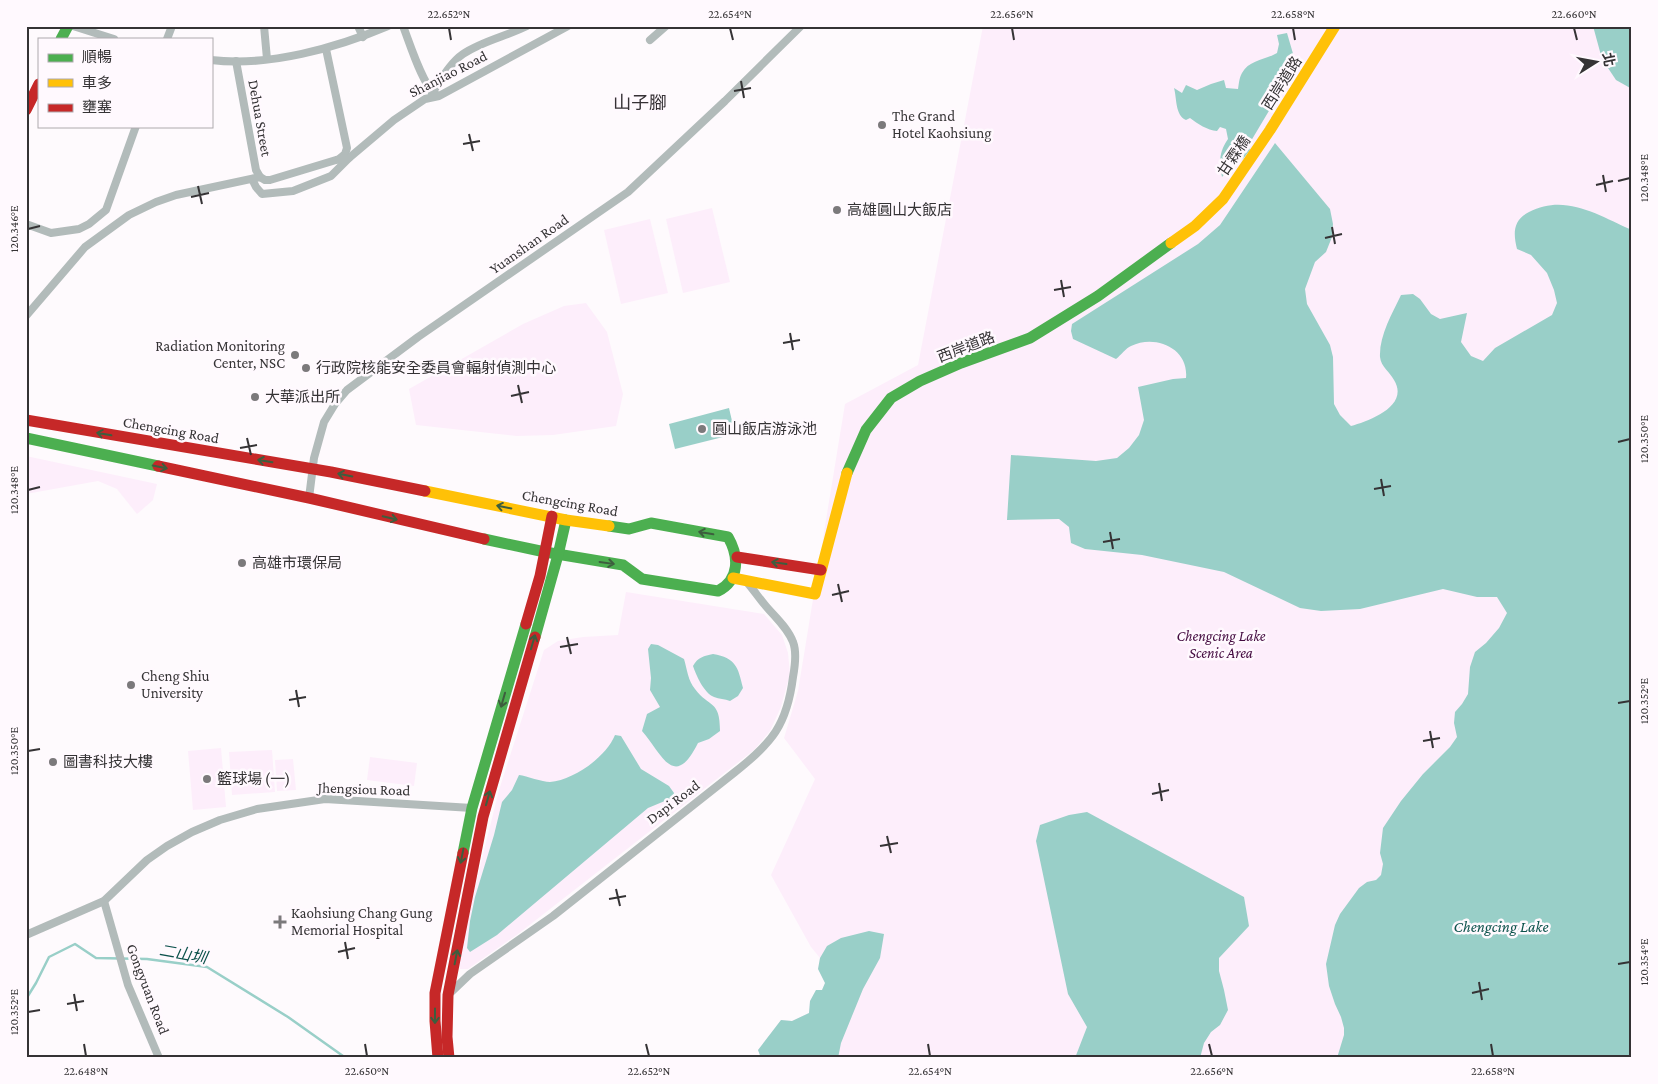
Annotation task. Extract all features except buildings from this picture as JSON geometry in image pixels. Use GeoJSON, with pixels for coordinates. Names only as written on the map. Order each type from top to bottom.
{"type":"FeatureCollection","features":[{"type":"Feature","properties":{"kind":"main road"},"geometry":{"type":"LineString","coordinates":[[62,38],[68,26]]}},
{"type":"Feature","properties":{"kind":"main road","name":"西岸道路"},"geometry":{"type":"LineString","coordinates":[[1270,130],[1335,26]]}},
{"type":"Feature","properties":{"kind":"main road"},"geometry":{"type":"LineString","coordinates":[[26,110],[38,86]]}},
{"type":"Feature","properties":{"kind":"main road","name":"甘霖橋"},"geometry":{"type":"LineString","coordinates":[[1224,199],[1270,130]]}},
{"type":"Feature","properties":{"kind":"main road","name":"西岸道路"},"geometry":{"type":"LineString","coordinates":[[746,581],[815,594],[846,477],[866,430],[890,398],[920,381],[961,363],[1030,338],[1098,296],[1149,260],[1195,226],[1224,199]]}},
{"type":"Feature","properties":{"kind":"main road","name":"Chengcing Road"},"geometry":{"type":"LineString","coordinates":[[26,420],[313,469],[566,520],[629,529],[651,523],[728,537],[734,544],[737,558]]}},
{"type":"Feature","properties":{"kind":"main road"},"geometry":{"type":"LineString","coordinates":[[26,438],[309,498],[558,555],[623,565],[642,579],[718,592],[725,589],[733,578],[737,558],[821,570]]}},
{"type":"Feature","properties":{"kind":"main road"},"geometry":{"type":"LineString","coordinates":[[438,1058],[434,1020],[435,993],[472,808],[540,576],[552,516]]}},
{"type":"Feature","properties":{"kind":"main road"},"geometry":{"type":"LineString","coordinates":[[450,1058],[447,1037],[448,995],[483,818],[558,555],[566,520]]}},
{"type":"Feature","properties":{"kind":"main road"},"geometry":{"type":"LineString","coordinates":[[733,578],[746,581]]}},
{"type":"Feature","properties":{"kind":"street"},"geometry":{"type":"LineString","coordinates":[[73,26],[111,38]]}},
{"type":"Feature","properties":{"kind":"street"},"geometry":{"type":"LineString","coordinates":[[167,38],[172,26]]}},
{"type":"Feature","properties":{"kind":"street"},"geometry":{"type":"LineString","coordinates":[[264,26],[267,59]]}},
{"type":"Feature","properties":{"kind":"street"},"geometry":{"type":"LineString","coordinates":[[358,26],[363,37]]}},
{"type":"Feature","properties":{"kind":"street"},"geometry":{"type":"LineString","coordinates":[[212,60],[267,59],[326,49],[363,37],[388,26]]}},
{"type":"Feature","properties":{"kind":"street"},"geometry":{"type":"LineString","coordinates":[[403,26],[426,85],[436,95],[448,69],[463,54],[527,26]]}},
{"type":"Feature","properties":{"kind":"street","name":"Shanjiao Road"},"geometry":{"type":"LineString","coordinates":[[256,178],[256,187],[262,194],[293,191],[330,176],[394,120],[425,99],[568,26]]}},
{"type":"Feature","properties":{"kind":"street"},"geometry":{"type":"LineString","coordinates":[[650,40],[666,26]]}},
{"type":"Feature","properties":{"kind":"street","name":"Yuanshan Road"},"geometry":{"type":"LineString","coordinates":[[309,498],[313,469],[324,422],[335,404],[347,390],[418,337],[628,192],[801,26]]}},
{"type":"Feature","properties":{"kind":"street"},"geometry":{"type":"LineString","coordinates":[[326,49],[347,148],[345,154],[336,160]]}},
{"type":"Feature","properties":{"kind":"street","name":"Dehua Street"},"geometry":{"type":"LineString","coordinates":[[236,61],[256,178]]}},
{"type":"Feature","properties":{"kind":"street"},"geometry":{"type":"LineString","coordinates":[[26,224],[51,233],[79,229],[89,224],[106,210],[135,128]]}},
{"type":"Feature","properties":{"kind":"street"},"geometry":{"type":"LineString","coordinates":[[26,316],[85,248],[129,215],[176,195],[256,178],[270,180],[336,160],[349,158]]}},
{"type":"Feature","properties":{"kind":"street","name":"Dapi Road"},"geometry":{"type":"LineString","coordinates":[[448,995],[470,974],[553,916],[743,766],[774,737],[784,718],[791,691],[795,664],[793,643],[782,623],[746,581]]}},
{"type":"Feature","properties":{"kind":"street","name":"Jhengsiou Road"},"geometry":{"type":"LineString","coordinates":[[104,901],[147,860],[167,846],[192,832],[220,820],[257,809],[324,799],[472,808]]}},
{"type":"Feature","properties":{"kind":"street"},"geometry":{"type":"LineString","coordinates":[[26,935],[104,901]]}},
{"type":"Feature","properties":{"kind":"street","name":"Gongyuan Road"},"geometry":{"type":"LineString","coordinates":[[104,901],[128,985],[159,1058]]}},
{"type":"Feature","properties":{"kind":"green space","name":"Chengcing Lake Scenic Area"},"geometry":{"type":"Polygon","coordinates":[[[983,26],[1632,26],[1632,1058],[761,1058],[758,1050],[781,1020],[792,1021],[809,1013],[810,1001],[816,990],[822,990],[825,983],[818,969],[820,958],[811,947],[771,875],[815,779],[784,738],[798,691],[845,404],[918,365],[983,26]]]}},
{"type":"Feature","properties":{"kind":"green space"},"geometry":{"type":"Polygon","coordinates":[[[712,208],[730,282],[683,293],[666,219],[712,208]]]}},
{"type":"Feature","properties":{"kind":"green space"},"geometry":{"type":"Polygon","coordinates":[[[650,219],[668,293],[621,304],[604,230],[650,219]]]}},
{"type":"Feature","properties":{"kind":"green space"},"geometry":{"type":"Polygon","coordinates":[[[586,303],[607,332],[623,394],[616,426],[553,435],[517,436],[416,425],[409,389],[523,324],[564,306],[586,303]]]}},
{"type":"Feature","properties":{"kind":"green space"},"geometry":{"type":"Polygon","coordinates":[[[26,456],[157,484],[153,500],[137,514],[117,489],[98,481],[26,494],[26,456]]]}},
{"type":"Feature","properties":{"kind":"green space"},"geometry":{"type":"Polygon","coordinates":[[[626,592],[764,614],[782,635],[788,653],[790,674],[781,707],[770,731],[754,750],[518,934],[468,969],[460,969],[457,960],[499,790],[544,650],[558,641],[618,635],[626,592]]]}},
{"type":"Feature","properties":{"kind":"green space","name":"籃球場 (一)"},"geometry":{"type":"Polygon","coordinates":[[[221,748],[226,807],[193,810],[188,751],[221,748]]]}},
{"type":"Feature","properties":{"kind":"green space"},"geometry":{"type":"Polygon","coordinates":[[[272,750],[275,792],[232,795],[229,752],[272,750]]]}},
{"type":"Feature","properties":{"kind":"green space"},"geometry":{"type":"Polygon","coordinates":[[[370,757],[417,763],[414,786],[367,780],[370,757]]]}},
{"type":"Feature","properties":{"kind":"green space"},"geometry":{"type":"Polygon","coordinates":[[[293,759],[296,790],[277,791],[275,760],[293,759]]]}},
{"type":"Feature","properties":{"kind":"water"},"geometry":{"type":"Polygon","coordinates":[[[1593,26],[1632,26],[1632,89],[1616,80],[1602,59],[1593,26]]]}},
{"type":"Feature","properties":{"kind":"water"},"geometry":{"type":"Polygon","coordinates":[[[1287,33],[1297,64],[1248,146],[1250,150],[1243,159],[1235,161],[1222,177],[1220,157],[1228,139],[1226,129],[1220,127],[1217,131],[1213,130],[1190,118],[1186,120],[1182,118],[1178,111],[1174,88],[1182,93],[1186,85],[1197,90],[1224,80],[1226,88],[1238,89],[1240,77],[1245,69],[1253,63],[1277,53],[1279,44],[1277,35],[1287,33]]]}},
{"type":"Feature","properties":{"kind":"water","name":"Chengcing Lake"},"geometry":{"type":"Polygon","coordinates":[[[1275,143],[1330,209],[1333,224],[1332,237],[1326,252],[1315,262],[1305,289],[1307,304],[1330,345],[1333,357],[1334,404],[1340,415],[1351,426],[1385,411],[1397,397],[1394,380],[1382,364],[1380,349],[1387,325],[1401,295],[1413,294],[1420,299],[1431,314],[1440,319],[1467,313],[1461,342],[1471,356],[1483,361],[1495,348],[1552,315],[1557,303],[1547,273],[1531,255],[1517,249],[1515,232],[1517,223],[1524,215],[1542,207],[1568,205],[1594,213],[1632,230],[1632,1058],[1337,1058],[1344,1035],[1344,1028],[1329,986],[1326,964],[1335,925],[1340,914],[1359,888],[1367,882],[1376,880],[1381,875],[1383,864],[1380,853],[1383,828],[1401,801],[1457,737],[1454,723],[1455,712],[1468,694],[1470,667],[1475,652],[1499,628],[1507,613],[1497,597],[1477,597],[1443,589],[1360,609],[1321,611],[1300,608],[1224,572],[1142,555],[1085,549],[1071,543],[1069,527],[1059,519],[1007,520],[1011,455],[1096,461],[1117,458],[1129,448],[1139,435],[1144,420],[1138,387],[1186,378],[1182,359],[1169,346],[1160,343],[1140,343],[1129,347],[1116,359],[1073,339],[1072,324],[1198,244],[1220,225],[1275,143]]]}},
{"type":"Feature","properties":{"kind":"water","name":"圓山飯店游泳池"},"geometry":{"type":"Polygon","coordinates":[[[729,408],[735,434],[675,449],[669,424],[729,408]]]}},
{"type":"Feature","properties":{"kind":"water"},"geometry":{"type":"Polygon","coordinates":[[[651,644],[658,645],[684,659],[689,679],[693,686],[700,695],[713,705],[720,721],[720,731],[709,739],[698,743],[690,757],[682,765],[675,766],[669,764],[662,758],[642,731],[647,714],[660,707],[650,690],[651,678],[648,649],[651,644]]]}},
{"type":"Feature","properties":{"kind":"water"},"geometry":{"type":"Polygon","coordinates":[[[713,654],[731,661],[739,674],[743,688],[738,696],[730,701],[710,695],[694,670],[693,666],[699,659],[713,654]]]}},
{"type":"Feature","properties":{"kind":"water"},"geometry":{"type":"Polygon","coordinates":[[[615,735],[621,736],[641,769],[669,786],[674,793],[672,798],[648,808],[497,935],[470,952],[467,948],[475,897],[502,802],[512,790],[519,775],[550,782],[569,777],[597,759],[611,743],[615,735]]]}},
{"type":"Feature","properties":{"kind":"water"},"geometry":{"type":"Polygon","coordinates":[[[1087,812],[1244,897],[1249,926],[1219,958],[1219,971],[1228,1010],[1220,1025],[1211,1032],[1204,1043],[1200,1058],[1075,1058],[1087,1027],[1068,994],[1036,841],[1040,825],[1069,815],[1087,812]]]}},
{"type":"Feature","properties":{"kind":"water"},"geometry":{"type":"Polygon","coordinates":[[[869,931],[884,934],[880,958],[863,989],[841,1043],[838,1058],[761,1058],[758,1050],[781,1020],[792,1021],[809,1013],[810,1001],[816,990],[822,990],[825,983],[818,969],[820,958],[827,946],[841,938],[869,931]]]}},
{"type":"Feature","properties":{"kind":"waterway","name":"二山圳"},"geometry":{"type":"LineString","coordinates":[[26,999],[49,957],[75,944],[96,958],[147,959],[207,967],[288,1017],[343,1056]]}},
{"type":"Feature","properties":{"kind":"traffic: fast"},"geometry":{"type":"LineString","coordinates":[[62,38],[68,26]]}},
{"type":"Feature","properties":{"kind":"traffic: fast"},"geometry":{"type":"LineString","coordinates":[[847,473],[866,430],[891,398],[920,381],[961,363],[1030,338],[1098,296],[1171,243]]}},
{"type":"Feature","properties":{"kind":"traffic: fast"},"geometry":{"type":"LineString","coordinates":[[26,438],[158,466]]}},
{"type":"Feature","properties":{"kind":"traffic: fast"},"geometry":{"type":"LineString","coordinates":[[535,637],[566,520]]}},
{"type":"Feature","properties":{"kind":"traffic: fast"},"geometry":{"type":"LineString","coordinates":[[484,539],[545,552],[623,565],[642,579],[718,591],[730,581],[734,574],[734,552],[728,537],[651,523],[629,529],[609,526]]}},
{"type":"Feature","properties":{"kind":"traffic: fast"},"geometry":{"type":"LineString","coordinates":[[463,853],[472,808],[526,624]]}},
{"type":"Feature","properties":{"kind":"traffic: slow"},"geometry":{"type":"LineString","coordinates":[[1171,243],[1195,226],[1223,199],[1270,130],[1335,26]]}},
{"type":"Feature","properties":{"kind":"traffic: slow"},"geometry":{"type":"LineString","coordinates":[[733,578],[815,594],[847,473]]}},
{"type":"Feature","properties":{"kind":"traffic: slow"},"geometry":{"type":"LineString","coordinates":[[425,491],[566,520],[609,526]]}},
{"type":"Feature","properties":{"kind":"traffic: jam"},"geometry":{"type":"LineString","coordinates":[[26,110],[38,86]]}},
{"type":"Feature","properties":{"kind":"traffic: jam"},"geometry":{"type":"LineString","coordinates":[[26,420],[331,472],[425,491]]}},
{"type":"Feature","properties":{"kind":"traffic: jam"},"geometry":{"type":"LineString","coordinates":[[158,466],[309,498],[484,539]]}},
{"type":"Feature","properties":{"kind":"traffic: jam"},"geometry":{"type":"LineString","coordinates":[[526,624],[540,576],[552,516]]}},
{"type":"Feature","properties":{"kind":"traffic: jam"},"geometry":{"type":"LineString","coordinates":[[737,557],[821,570]]}},
{"type":"Feature","properties":{"kind":"traffic: jam"},"geometry":{"type":"LineString","coordinates":[[449,1058],[447,1037],[448,995],[483,817],[535,637]]}},
{"type":"Feature","properties":{"kind":"traffic: jam"},"geometry":{"type":"LineString","coordinates":[[438,1058],[435,993],[463,853]]}},
{"type":"Feature","properties":{"kind":"place","name":"The Grand Hotel Kaohsiung"},"geometry":{"type":"Point","coordinates":[882,125]}},
{"type":"Feature","properties":{"kind":"place","name":"高雄圓山大飯店"},"geometry":{"type":"Point","coordinates":[837,210]}},
{"type":"Feature","properties":{"kind":"place","name":"Radiation Monitoring Center, NSC"},"geometry":{"type":"Point","coordinates":[295,355]}},
{"type":"Feature","properties":{"kind":"place","name":"行政院核能安全委員會輻射偵測中心"},"geometry":{"type":"Point","coordinates":[306,368]}},
{"type":"Feature","properties":{"kind":"place","name":"大華派出所"},"geometry":{"type":"Point","coordinates":[255,397]}},
{"type":"Feature","properties":{"kind":"place","name":"圓山飯店游泳池"},"geometry":{"type":"Point","coordinates":[702,429]}},
{"type":"Feature","properties":{"kind":"place","name":"高雄市環保局"},"geometry":{"type":"Point","coordinates":[242,563]}},
{"type":"Feature","properties":{"kind":"place","name":"Cheng Shiu University"},"geometry":{"type":"Point","coordinates":[131,685]}},
{"type":"Feature","properties":{"kind":"place","name":"圖書科技大樓"},"geometry":{"type":"Point","coordinates":[53,762]}},
{"type":"Feature","properties":{"kind":"place","name":"籃球場 (一)"},"geometry":{"type":"Point","coordinates":[207,779]}},
{"type":"Feature","properties":{"kind":"place","name":"Kaohsiung Chang Gung Memorial Hospital"},"geometry":{"type":"Point","coordinates":[280,922]}},
{"type":"Feature","properties":{"kind":"district","name":"山子腳"},"geometry":{"type":"Point","coordinates":[640,103]}}]}
